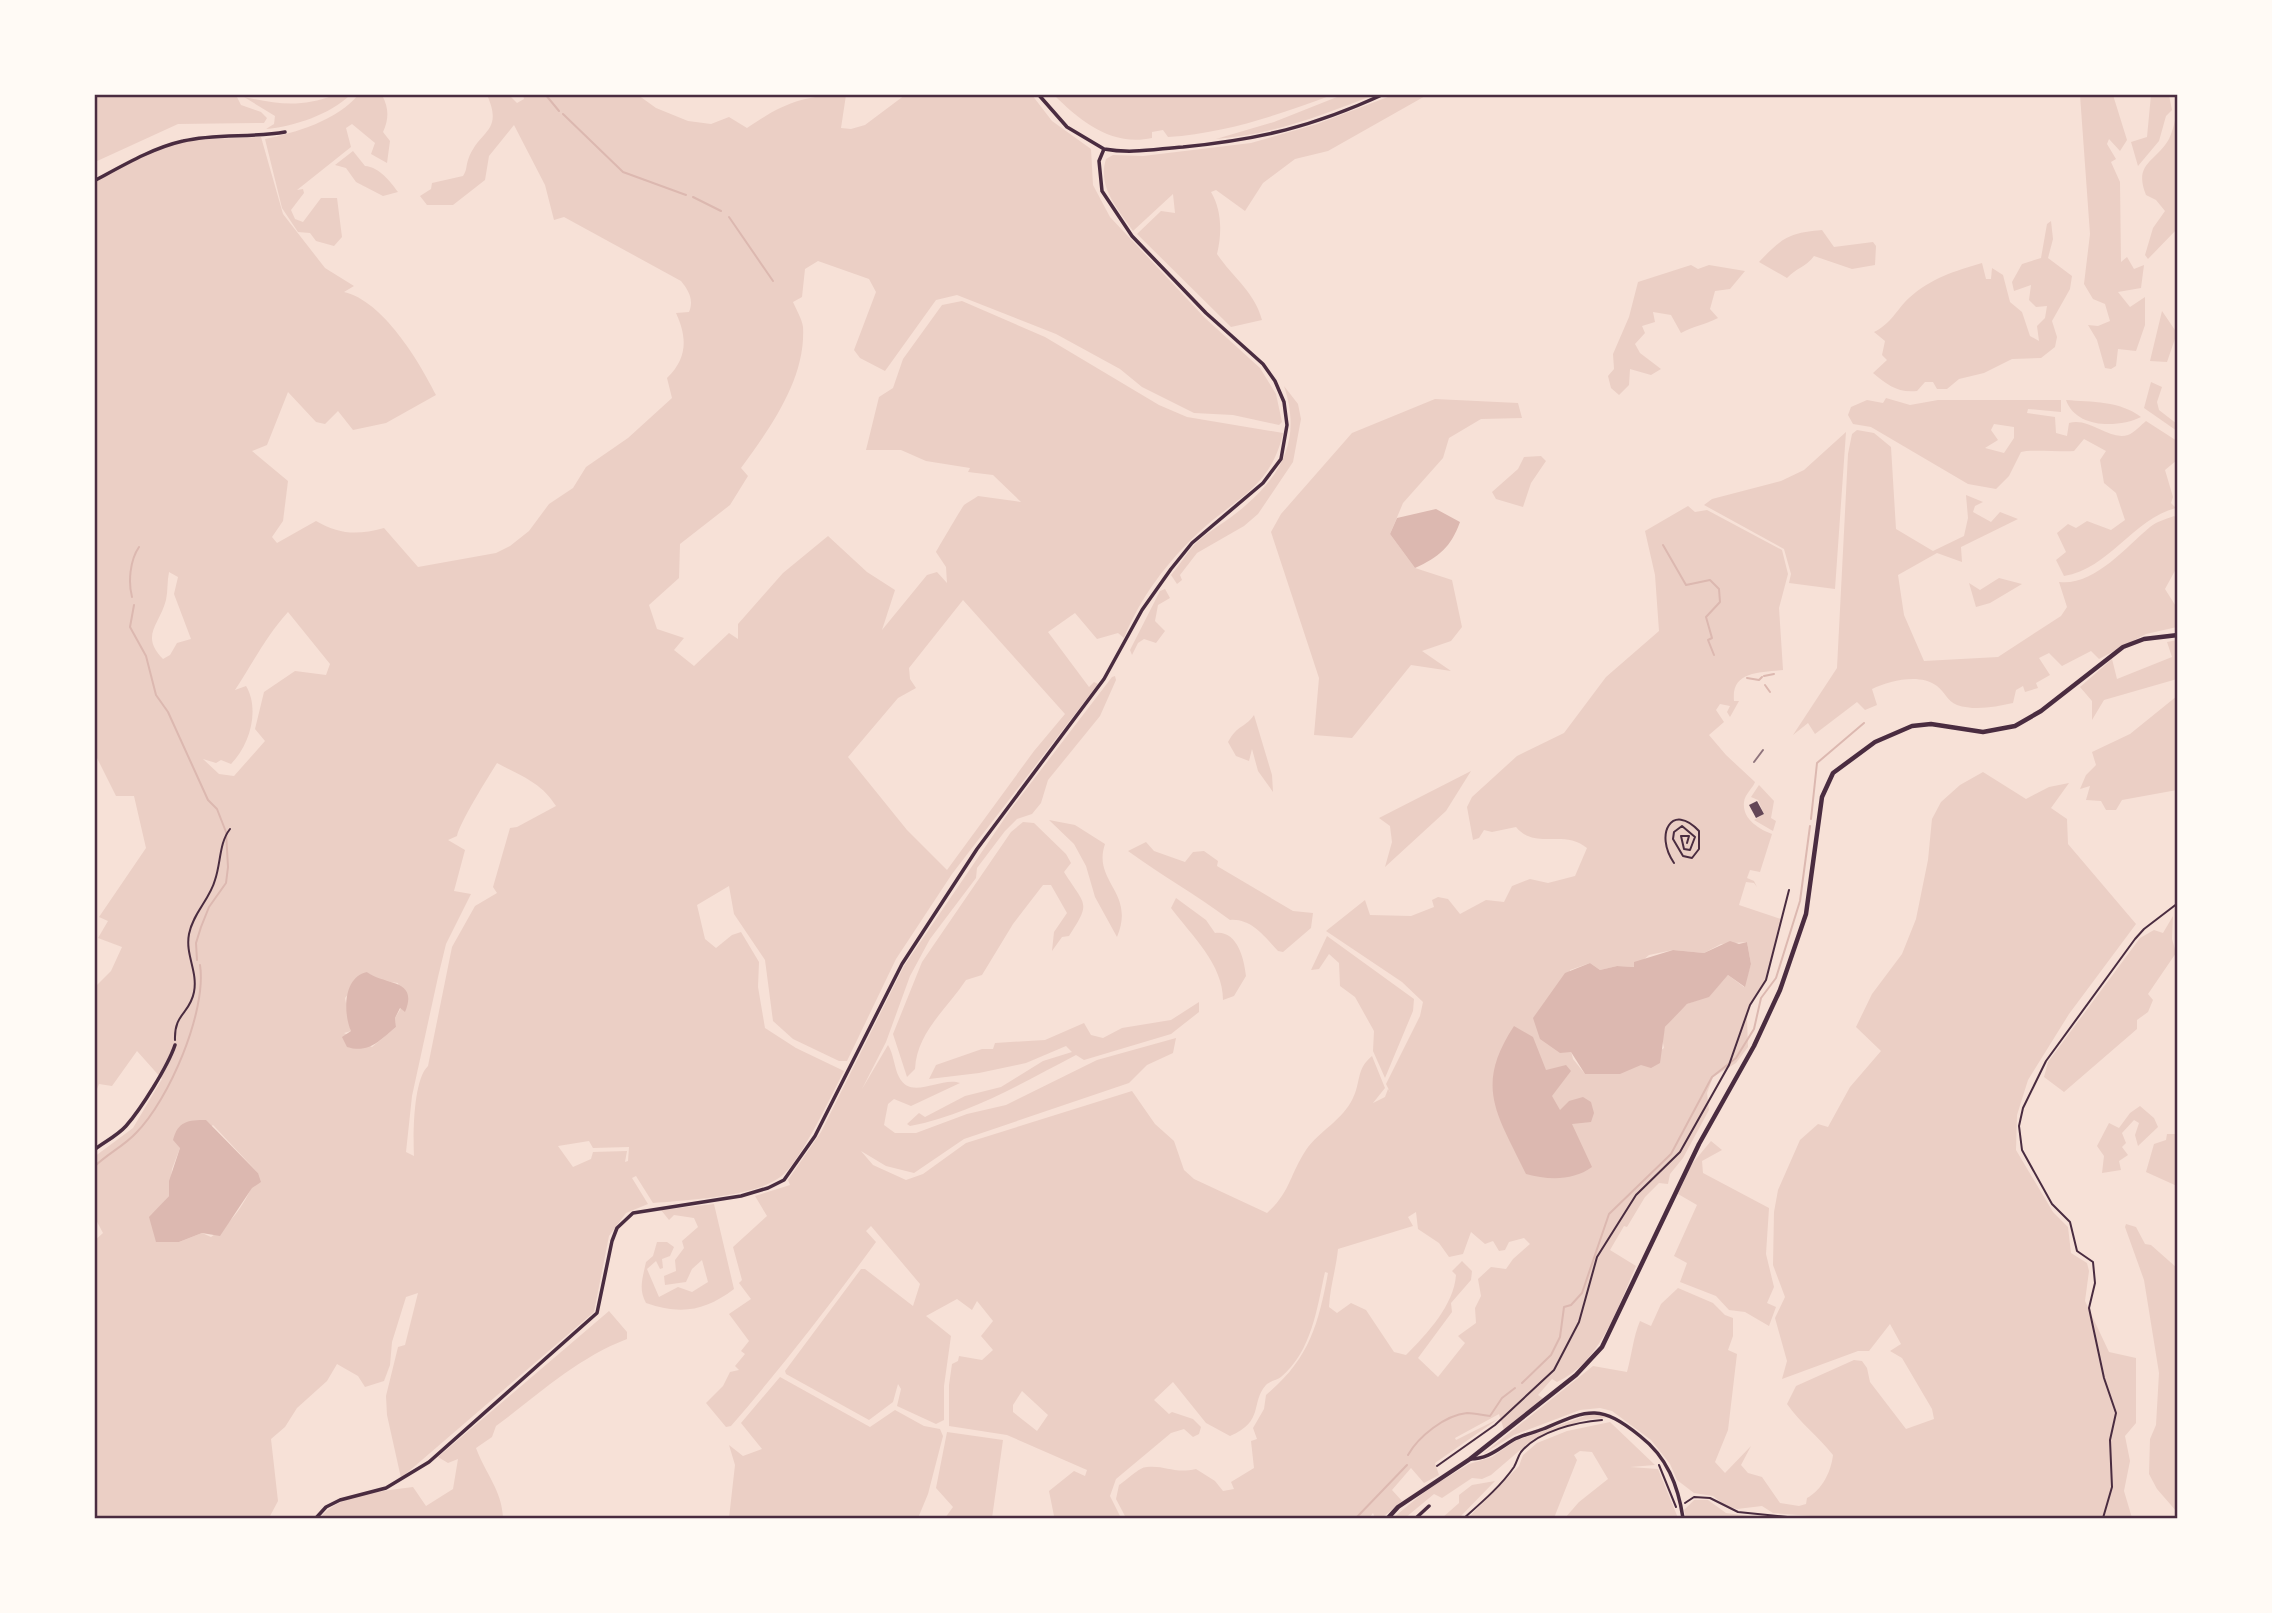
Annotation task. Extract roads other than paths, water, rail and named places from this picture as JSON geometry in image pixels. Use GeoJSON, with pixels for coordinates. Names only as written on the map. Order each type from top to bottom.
{"type":"FeatureCollection","features":[{"type":"Feature","properties":{"kind":"main road"},"geometry":{"type":"LineString","coordinates":[[1388,1518],[1398,1507],[1470,1459],[1576,1375],[1602,1347],[1699,1144],[1780,990],[1806,914],[1822,797],[1833,773],[1875,742],[1912,726],[1931,724],[1983,732],[2020,724],[2049,705],[2123,647],[2144,639],[2178,635]]}},
{"type":"Feature","properties":{"kind":"street"},"geometry":{"type":"LineString","coordinates":[[1038,94],[1067,127],[1104,149],[1132,153],[1261,138],[1313,123],[1384,94]]}},
{"type":"Feature","properties":{"kind":"street"},"geometry":{"type":"LineString","coordinates":[[94,181],[155,149],[185,140],[285,132]]}},
{"type":"Feature","properties":{"kind":"street"},"geometry":{"type":"LineString","coordinates":[[316,1518],[326,1507],[340,1500],[386,1488],[429,1462],[597,1313],[612,1241],[617,1228],[632,1213],[741,1196],[768,1188],[783,1180],[815,1136],[902,964],[977,849],[1104,679],[1142,610],[1192,543],[1263,483],[1281,459],[1287,425],[1284,402],[1275,381],[1263,365],[1206,313],[1132,236],[1102,191],[1099,161],[1104,149]]}},
{"type":"Feature","properties":{"kind":"street"},"geometry":{"type":"LineString","coordinates":[[94,1150],[124,1128],[137,1112],[167,1066],[175,1045]]}},
{"type":"Feature","properties":{"kind":"street"},"geometry":{"type":"LineString","coordinates":[[1470,1459],[1487,1456],[1514,1439],[1580,1413],[1600,1412],[1619,1419],[1648,1443],[1668,1466],[1683,1518]]}},
{"type":"Feature","properties":{"kind":"street"},"geometry":{"type":"LineString","coordinates":[[1416,1518],[1429,1506]]}},
{"type":"Feature","properties":{"kind":"waterway"},"geometry":{"type":"LineString","coordinates":[[545,94],[559,111]]}},
{"type":"Feature","properties":{"kind":"waterway"},"geometry":{"type":"LineString","coordinates":[[563,114],[623,172],[686,195]]}},
{"type":"Feature","properties":{"kind":"waterway"},"geometry":{"type":"LineString","coordinates":[[693,197],[721,211]]}},
{"type":"Feature","properties":{"kind":"waterway"},"geometry":{"type":"LineString","coordinates":[[729,217],[773,281]]}},
{"type":"Feature","properties":{"kind":"waterway"},"geometry":{"type":"LineString","coordinates":[[1663,545],[1686,585],[1710,580],[1719,589],[1720,602],[1706,617],[1712,638],[1708,640],[1714,655]]}},
{"type":"Feature","properties":{"kind":"waterway"},"geometry":{"type":"LineString","coordinates":[[132,597],[131,571],[139,547]]}},
{"type":"Feature","properties":{"kind":"waterway"},"geometry":{"type":"LineString","coordinates":[[134,605],[130,627],[146,656],[156,695],[168,712],[208,800],[217,809],[226,832],[226,883],[209,907],[201,927],[196,943],[197,960]]}},
{"type":"Feature","properties":{"kind":"waterway"},"geometry":{"type":"LineString","coordinates":[[1764,676],[1774,674]]}},
{"type":"Feature","properties":{"kind":"waterway"},"geometry":{"type":"LineString","coordinates":[[1747,678],[1759,680],[1762,677]]}},
{"type":"Feature","properties":{"kind":"waterway"},"geometry":{"type":"LineString","coordinates":[[1765,685],[1770,692]]}},
{"type":"Feature","properties":{"kind":"waterway"},"geometry":{"type":"LineString","coordinates":[[1811,819],[1817,763],[1864,723]]}},
{"type":"Feature","properties":{"kind":"waterway"},"geometry":{"type":"LineString","coordinates":[[1522,1383],[1551,1355],[1560,1337],[1564,1307],[1571,1305],[1582,1293],[1609,1214],[1671,1154],[1712,1077],[1736,1058],[1754,1029],[1761,998],[1776,978],[1800,901],[1810,826]]}},
{"type":"Feature","properties":{"kind":"waterway"},"geometry":{"type":"LineString","coordinates":[[94,1167],[136,1133],[149,1118],[173,1077],[192,1030],[198,1006],[200,965]]}},
{"type":"Feature","properties":{"kind":"waterway"},"geometry":{"type":"LineString","coordinates":[[1408,1455],[1425,1434],[1441,1422],[1467,1413],[1490,1416],[1502,1398],[1515,1388]]}},
{"type":"Feature","properties":{"kind":"waterway"},"geometry":{"type":"LineString","coordinates":[[1356,1518],[1407,1465]]}},
{"type":"Feature","properties":{"kind":"railway"},"geometry":{"type":"LineString","coordinates":[[1754,762],[1763,750]]}}]}
